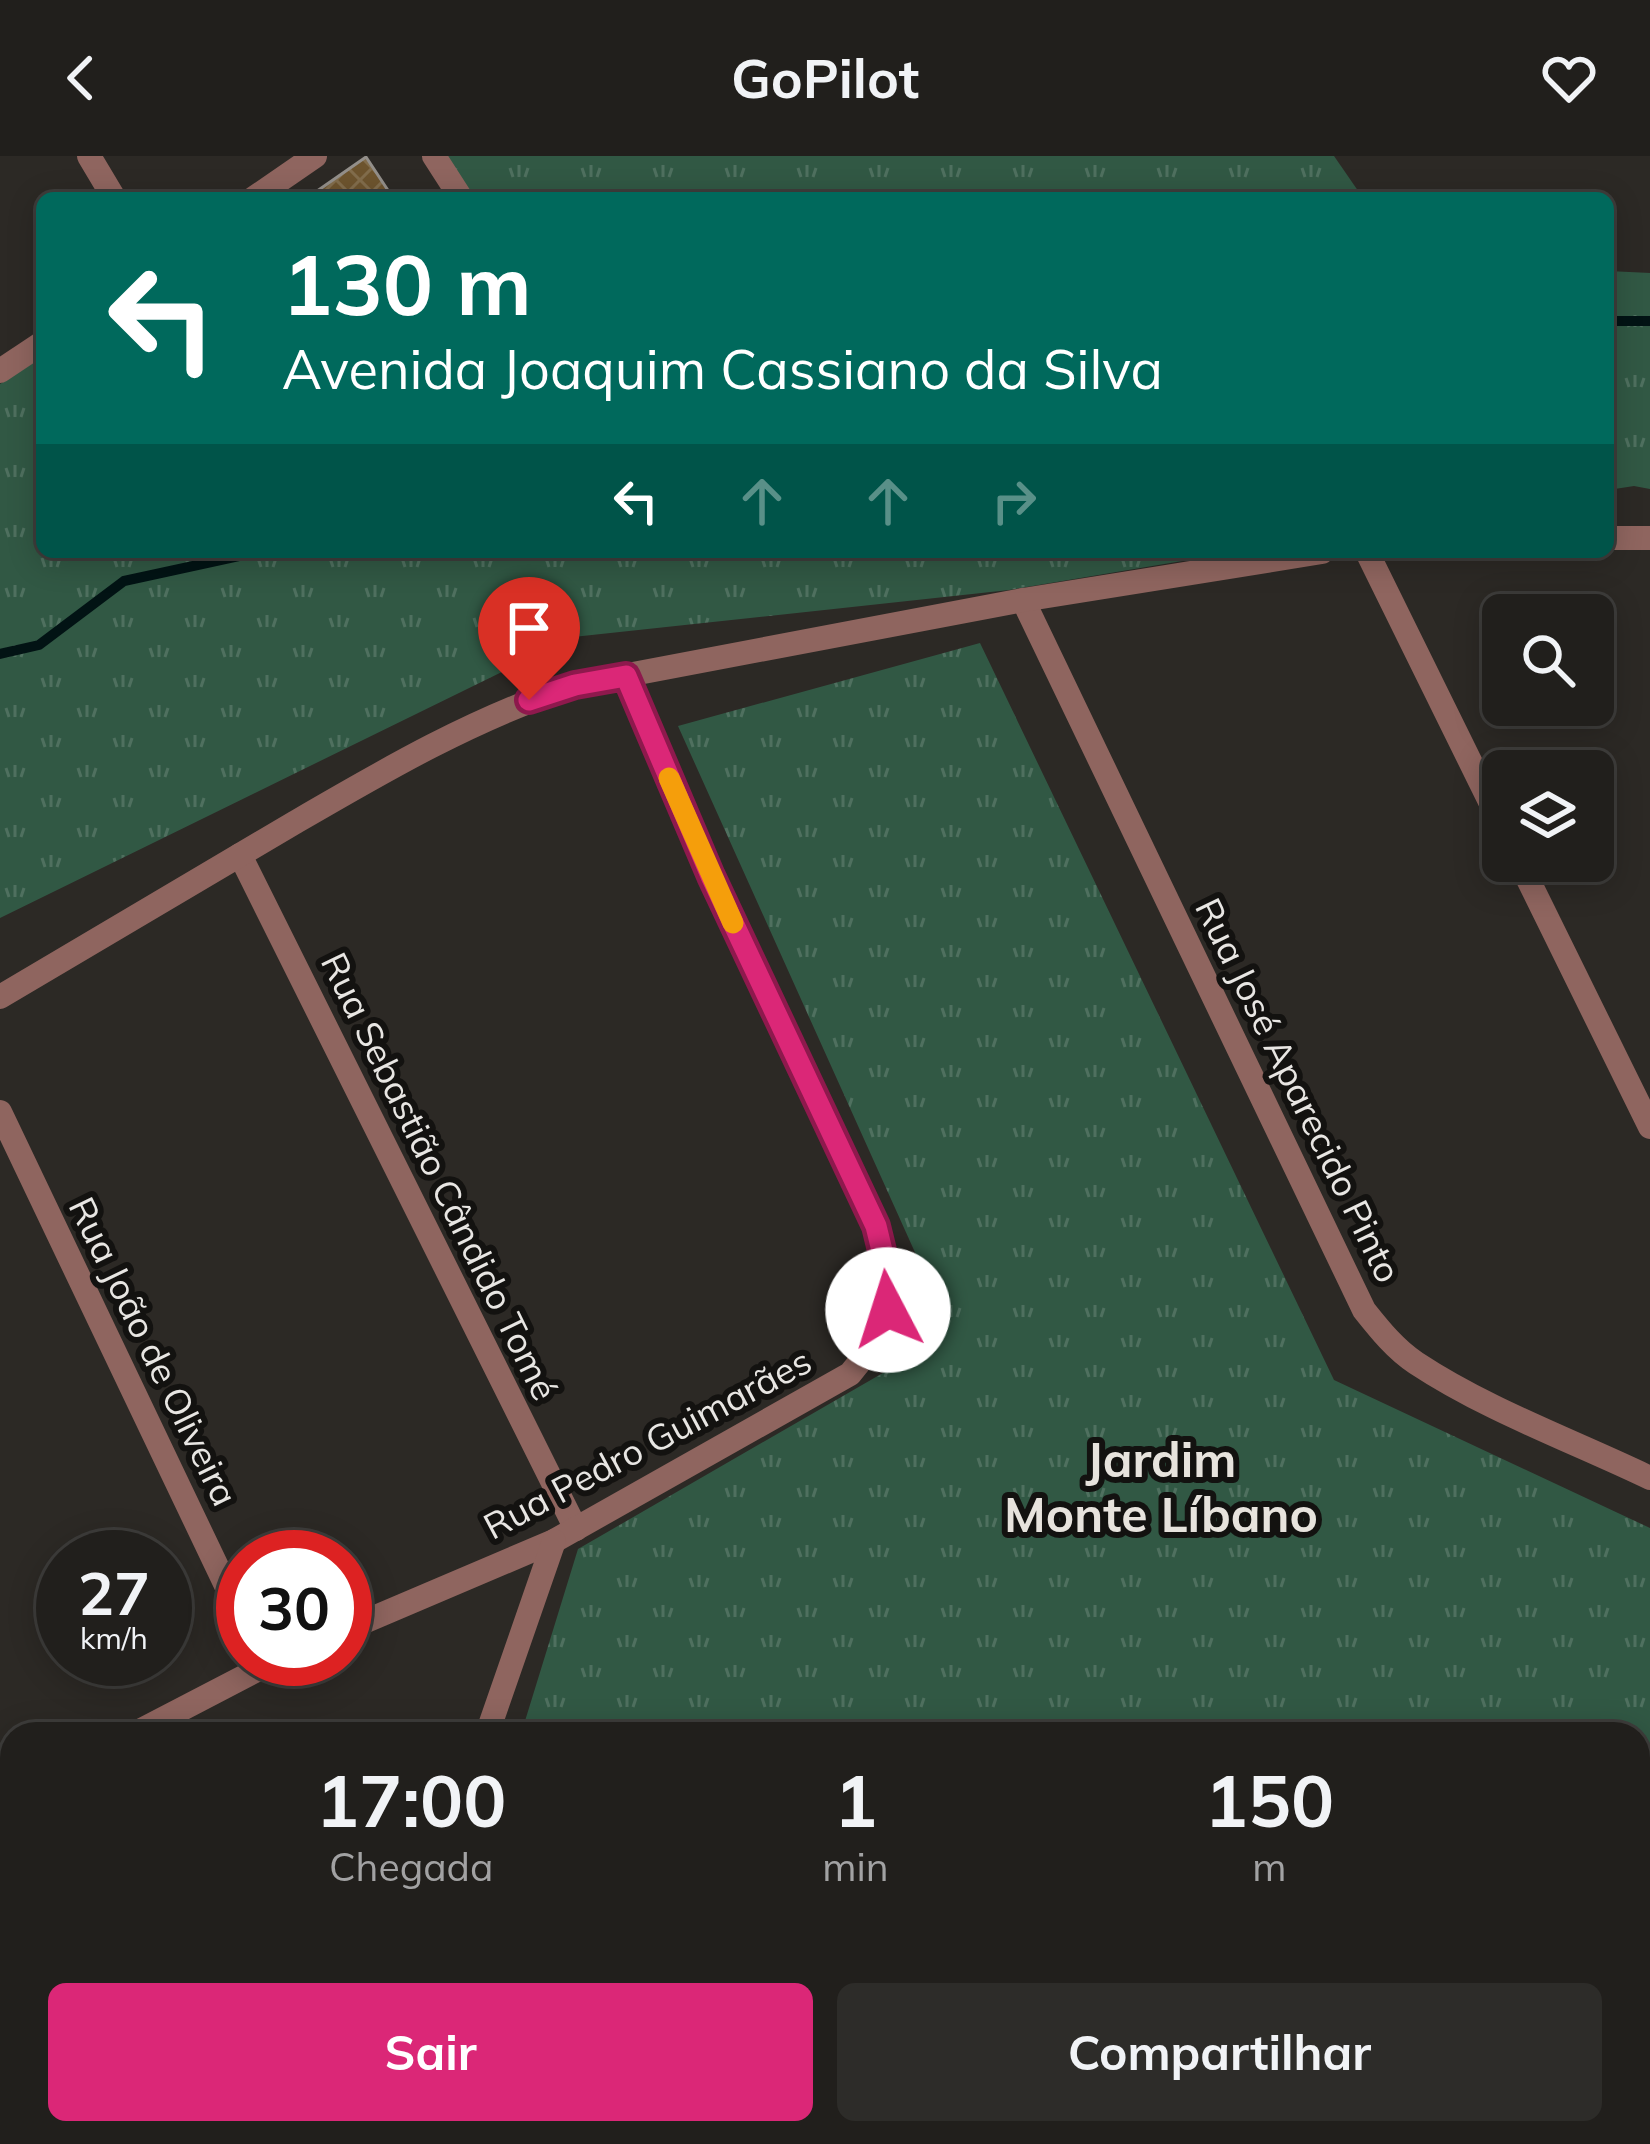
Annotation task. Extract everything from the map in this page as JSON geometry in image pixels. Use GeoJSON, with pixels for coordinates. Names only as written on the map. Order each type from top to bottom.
{"type":"FeatureCollection","features":[{"type":"Feature","properties":{"kind":"street"},"geometry":{"type":"LineString","coordinates":[[89,156],[110,192]]}},
{"type":"Feature","properties":{"kind":"street"},"geometry":{"type":"LineString","coordinates":[[263,192],[315,156]]}},
{"type":"Feature","properties":{"kind":"street"},"geometry":{"type":"LineString","coordinates":[[434,156],[457,192]]}},
{"type":"Feature","properties":{"kind":"street"},"geometry":{"type":"LineString","coordinates":[[0,371],[36,347]]}},
{"type":"Feature","properties":{"kind":"street"},"geometry":{"type":"LineString","coordinates":[[1614,538],[1650,538]]}},
{"type":"Feature","properties":{"kind":"street"},"geometry":{"type":"LineString","coordinates":[[0,997],[429,745],[529,700],[575,685],[1023,600],[1285,558]]}},
{"type":"Feature","properties":{"kind":"street"},"geometry":{"type":"LineString","coordinates":[[1370,558],[1482,785]]}},
{"type":"Feature","properties":{"kind":"street","name":"Rua José Aparecido Pinto"},"geometry":{"type":"LineString","coordinates":[[1023,600],[1364,1310],[1414,1362],[1650,1478]]}},
{"type":"Feature","properties":{"kind":"street","name":"Rua Pedro Guimarães"},"geometry":{"type":"LineString","coordinates":[[372,1618],[565,1535],[850,1374],[875,1344],[888,1310],[887,1271],[876,1226],[711,876],[626,676]]}},
{"type":"Feature","properties":{"kind":"street","name":"Rua Sebastião Cândido Tomé"},"geometry":{"type":"LineString","coordinates":[[240,855],[565,1535]]}},
{"type":"Feature","properties":{"kind":"street"},"geometry":{"type":"LineString","coordinates":[[1529,882],[1650,1127]]}},
{"type":"Feature","properties":{"kind":"street","name":"Rua João de Oliveira"},"geometry":{"type":"LineString","coordinates":[[0,1112],[216,1564]]}},
{"type":"Feature","properties":{"kind":"street"},"geometry":{"type":"LineString","coordinates":[[492,1722],[565,1535]]}},
{"type":"Feature","properties":{"kind":"street"},"geometry":{"type":"LineString","coordinates":[[156,1722],[222,1686]]}},
{"type":"Feature","properties":{"kind":"green space"},"geometry":{"type":"Polygon","coordinates":[[[446,156],[1334,156],[1359,192],[469,192],[446,156]]]}},
{"type":"Feature","properties":{"kind":"green space"},"geometry":{"type":"Polygon","coordinates":[[[1614,271],[1650,273],[1650,489],[1614,489],[1614,271]]]}},
{"type":"Feature","properties":{"kind":"green space"},"geometry":{"type":"Polygon","coordinates":[[[36,361],[36,558],[1200,558],[1009,590],[573,637],[0,918],[0,384],[36,361]]]}},
{"type":"Feature","properties":{"kind":"green space"},"geometry":{"type":"Polygon","coordinates":[[[980,643],[1334,1380],[1650,1528],[1650,1722],[525,1722],[578,1549],[895,1366],[927,1279],[678,726],[980,643]]]}},
{"type":"Feature","properties":{"kind":"building"},"geometry":{"type":"Polygon","coordinates":[[[366,157],[389,192],[316,192],[366,157]]]}},
{"type":"Feature","properties":{"kind":"waterway"},"geometry":{"type":"LineString","coordinates":[[1614,321],[1650,321]]}},
{"type":"Feature","properties":{"kind":"waterway"},"geometry":{"type":"LineString","coordinates":[[0,654],[39,645],[124,581],[230,558]]}},
{"type":"Feature","properties":{"kind":"slow traffic"},"geometry":{"type":"LineString","coordinates":[[669,778],[733,923]]}},
{"type":"Feature","properties":{"kind":"district","name":"Jardim Monte Líbano"},"geometry":{"type":"Point","coordinates":[1161,1486]}},
{"type":"Feature","properties":{"kind":"route"},"geometry":{"type":"LineString","coordinates":[[529,700],[626,676],[711,876],[876,1226],[887,1271],[888,1310]]}}]}
